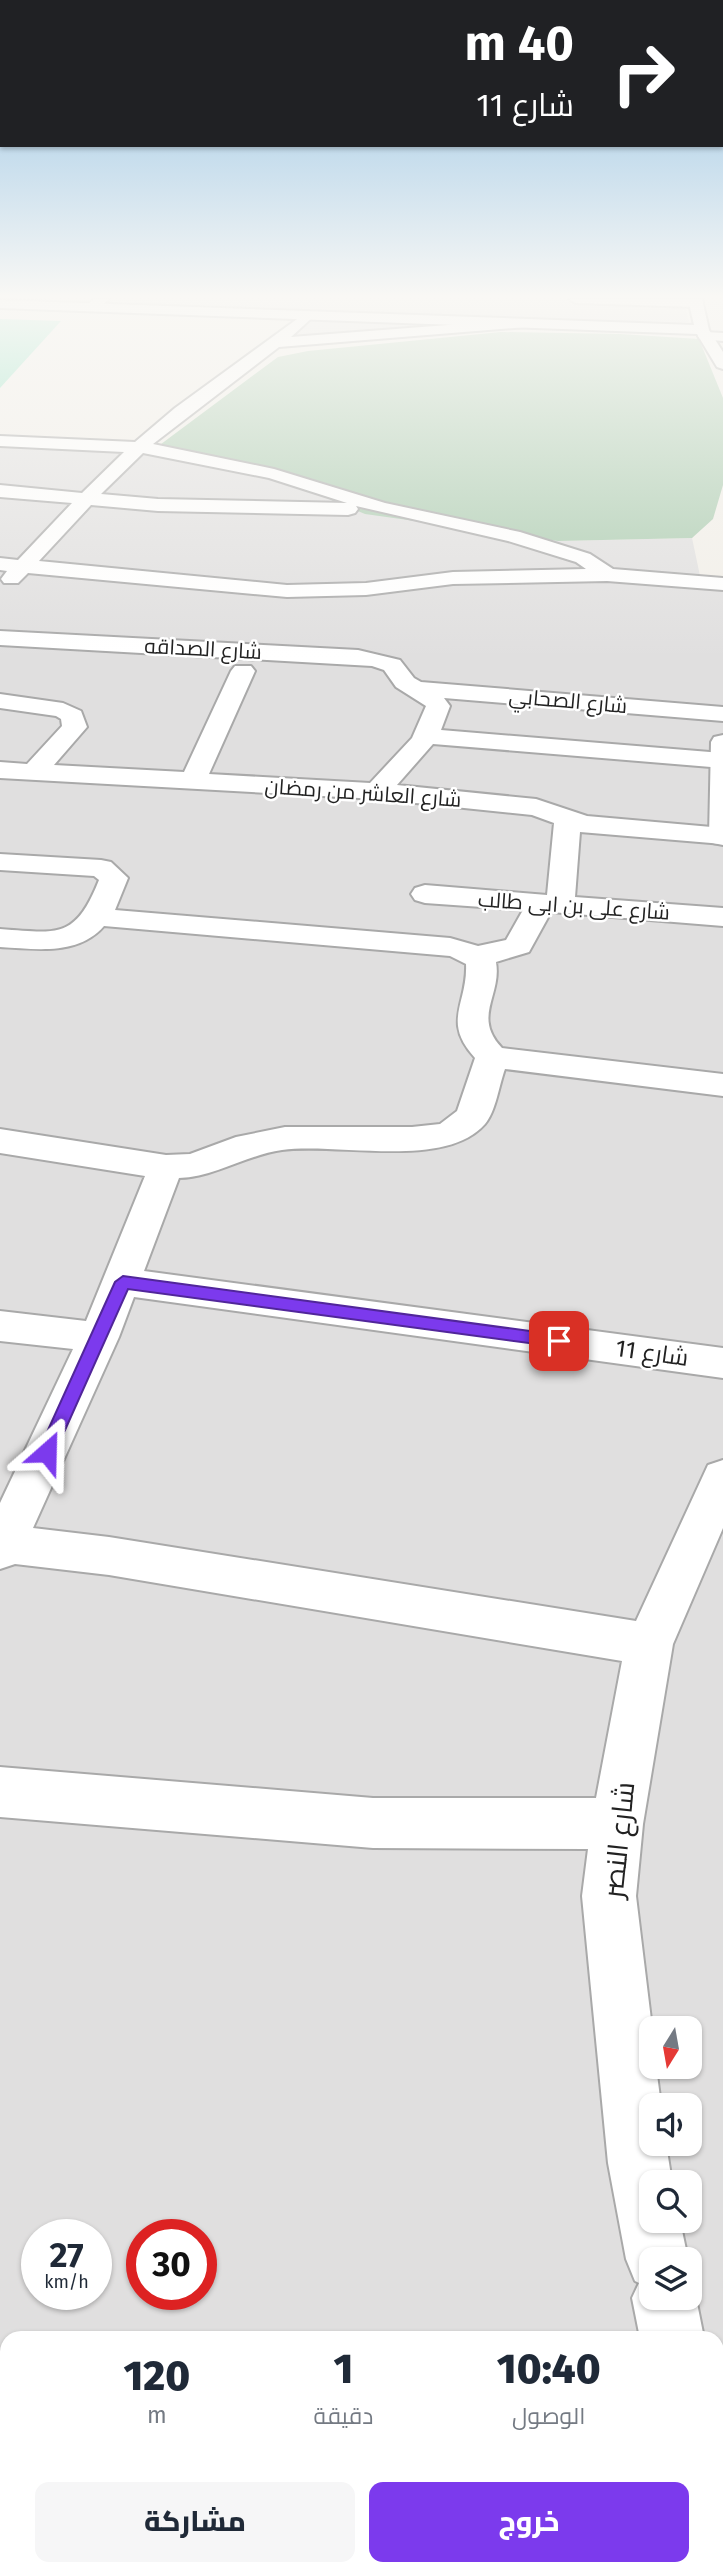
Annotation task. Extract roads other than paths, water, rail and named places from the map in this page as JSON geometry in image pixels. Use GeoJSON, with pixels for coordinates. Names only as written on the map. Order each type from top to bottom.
{"type":"FeatureCollection","features":[{"type":"Feature","properties":{"kind":"street"},"geometry":{"type":"LineString","coordinates":[[0,591],[139,447],[173,419]]}},
{"type":"Feature","properties":{"kind":"street"},"geometry":{"type":"LineString","coordinates":[[0,442],[139,447],[274,474],[381,508],[538,544],[583,558],[608,575]]}},
{"type":"Feature","properties":{"kind":"street"},"geometry":{"type":"LineString","coordinates":[[0,491],[214,508],[381,508]]}},
{"type":"Feature","properties":{"kind":"street"},"geometry":{"type":"LineString","coordinates":[[0,564],[287,591],[366,589],[453,578],[608,575],[723,584]]}},
{"type":"Feature","properties":{"kind":"street","name":"شارع الصداقه"},"geometry":{"type":"LineString","coordinates":[[0,638],[358,657],[393,665],[407,681]]}},
{"type":"Feature","properties":{"kind":"street"},"geometry":{"type":"LineString","coordinates":[[192,782],[243,671]]}},
{"type":"Feature","properties":{"kind":"street"},"geometry":{"type":"LineString","coordinates":[[377,791],[424,736],[437,714],[438,706],[431,697],[407,681]]}},
{"type":"Feature","properties":{"kind":"street","name":"شارع الصحابي"},"geometry":{"type":"LineString","coordinates":[[407,681],[723,715]]}},
{"type":"Feature","properties":{"kind":"street"},"geometry":{"type":"LineString","coordinates":[[0,701],[63,710],[72,716],[75,727],[34,772]]}},
{"type":"Feature","properties":{"kind":"street"},"geometry":{"type":"LineString","coordinates":[[424,736],[722,761]]}},
{"type":"Feature","properties":{"kind":"street"},"geometry":{"type":"LineString","coordinates":[[723,742],[723,836]]}},
{"type":"Feature","properties":{"kind":"street","name":"شارع العاشر من رمضان"},"geometry":{"type":"LineString","coordinates":[[0,770],[377,791],[536,807],[582,824],[723,836]]}},
{"type":"Feature","properties":{"kind":"street"},"geometry":{"type":"LineString","coordinates":[[97,917],[450,947],[476,955],[502,952],[518,946],[551,904],[568,818]]}},
{"type":"Feature","properties":{"kind":"street"},"geometry":{"type":"LineString","coordinates":[[0,862],[101,867],[114,878],[97,917],[85,931],[69,939],[0,938]]}},
{"type":"Feature","properties":{"kind":"street","name":"شارع على بن ابى طالب"},"geometry":{"type":"LineString","coordinates":[[425,894],[723,917]]}},
{"type":"Feature","properties":{"kind":"street"},"geometry":{"type":"LineString","coordinates":[[476,955],[482,968],[470,1024],[473,1037],[492,1057],[723,1085]]}},
{"type":"Feature","properties":{"kind":"street"},"geometry":{"type":"LineString","coordinates":[[0,1141],[166,1167],[194,1166],[248,1145],[285,1138],[412,1139],[449,1134],[471,1117],[492,1057]]}},
{"type":"Feature","properties":{"kind":"street"},"geometry":{"type":"LineString","coordinates":[[166,1167],[123,1282],[99,1337],[1,1545],[109,1556],[649,1644]]}},
{"type":"Feature","properties":{"kind":"street","name":"شارع 11"},"geometry":{"type":"LineString","coordinates":[[123,1282],[723,1363]]}},
{"type":"Feature","properties":{"kind":"street"},"geometry":{"type":"LineString","coordinates":[[0,1326],[99,1337]]}},
{"type":"Feature","properties":{"kind":"street","name":"شارع النصر"},"geometry":{"type":"LineString","coordinates":[[655,2247],[638,2163],[609,1896],[617,1824],[649,1644],[723,1478]]}},
{"type":"Feature","properties":{"kind":"street"},"geometry":{"type":"LineString","coordinates":[[0,1792],[373,1823],[617,1824]]}},
{"type":"Feature","properties":{"kind":"street"},"geometry":{"type":"LineString","coordinates":[[666,2310],[671,2331]]}}]}
